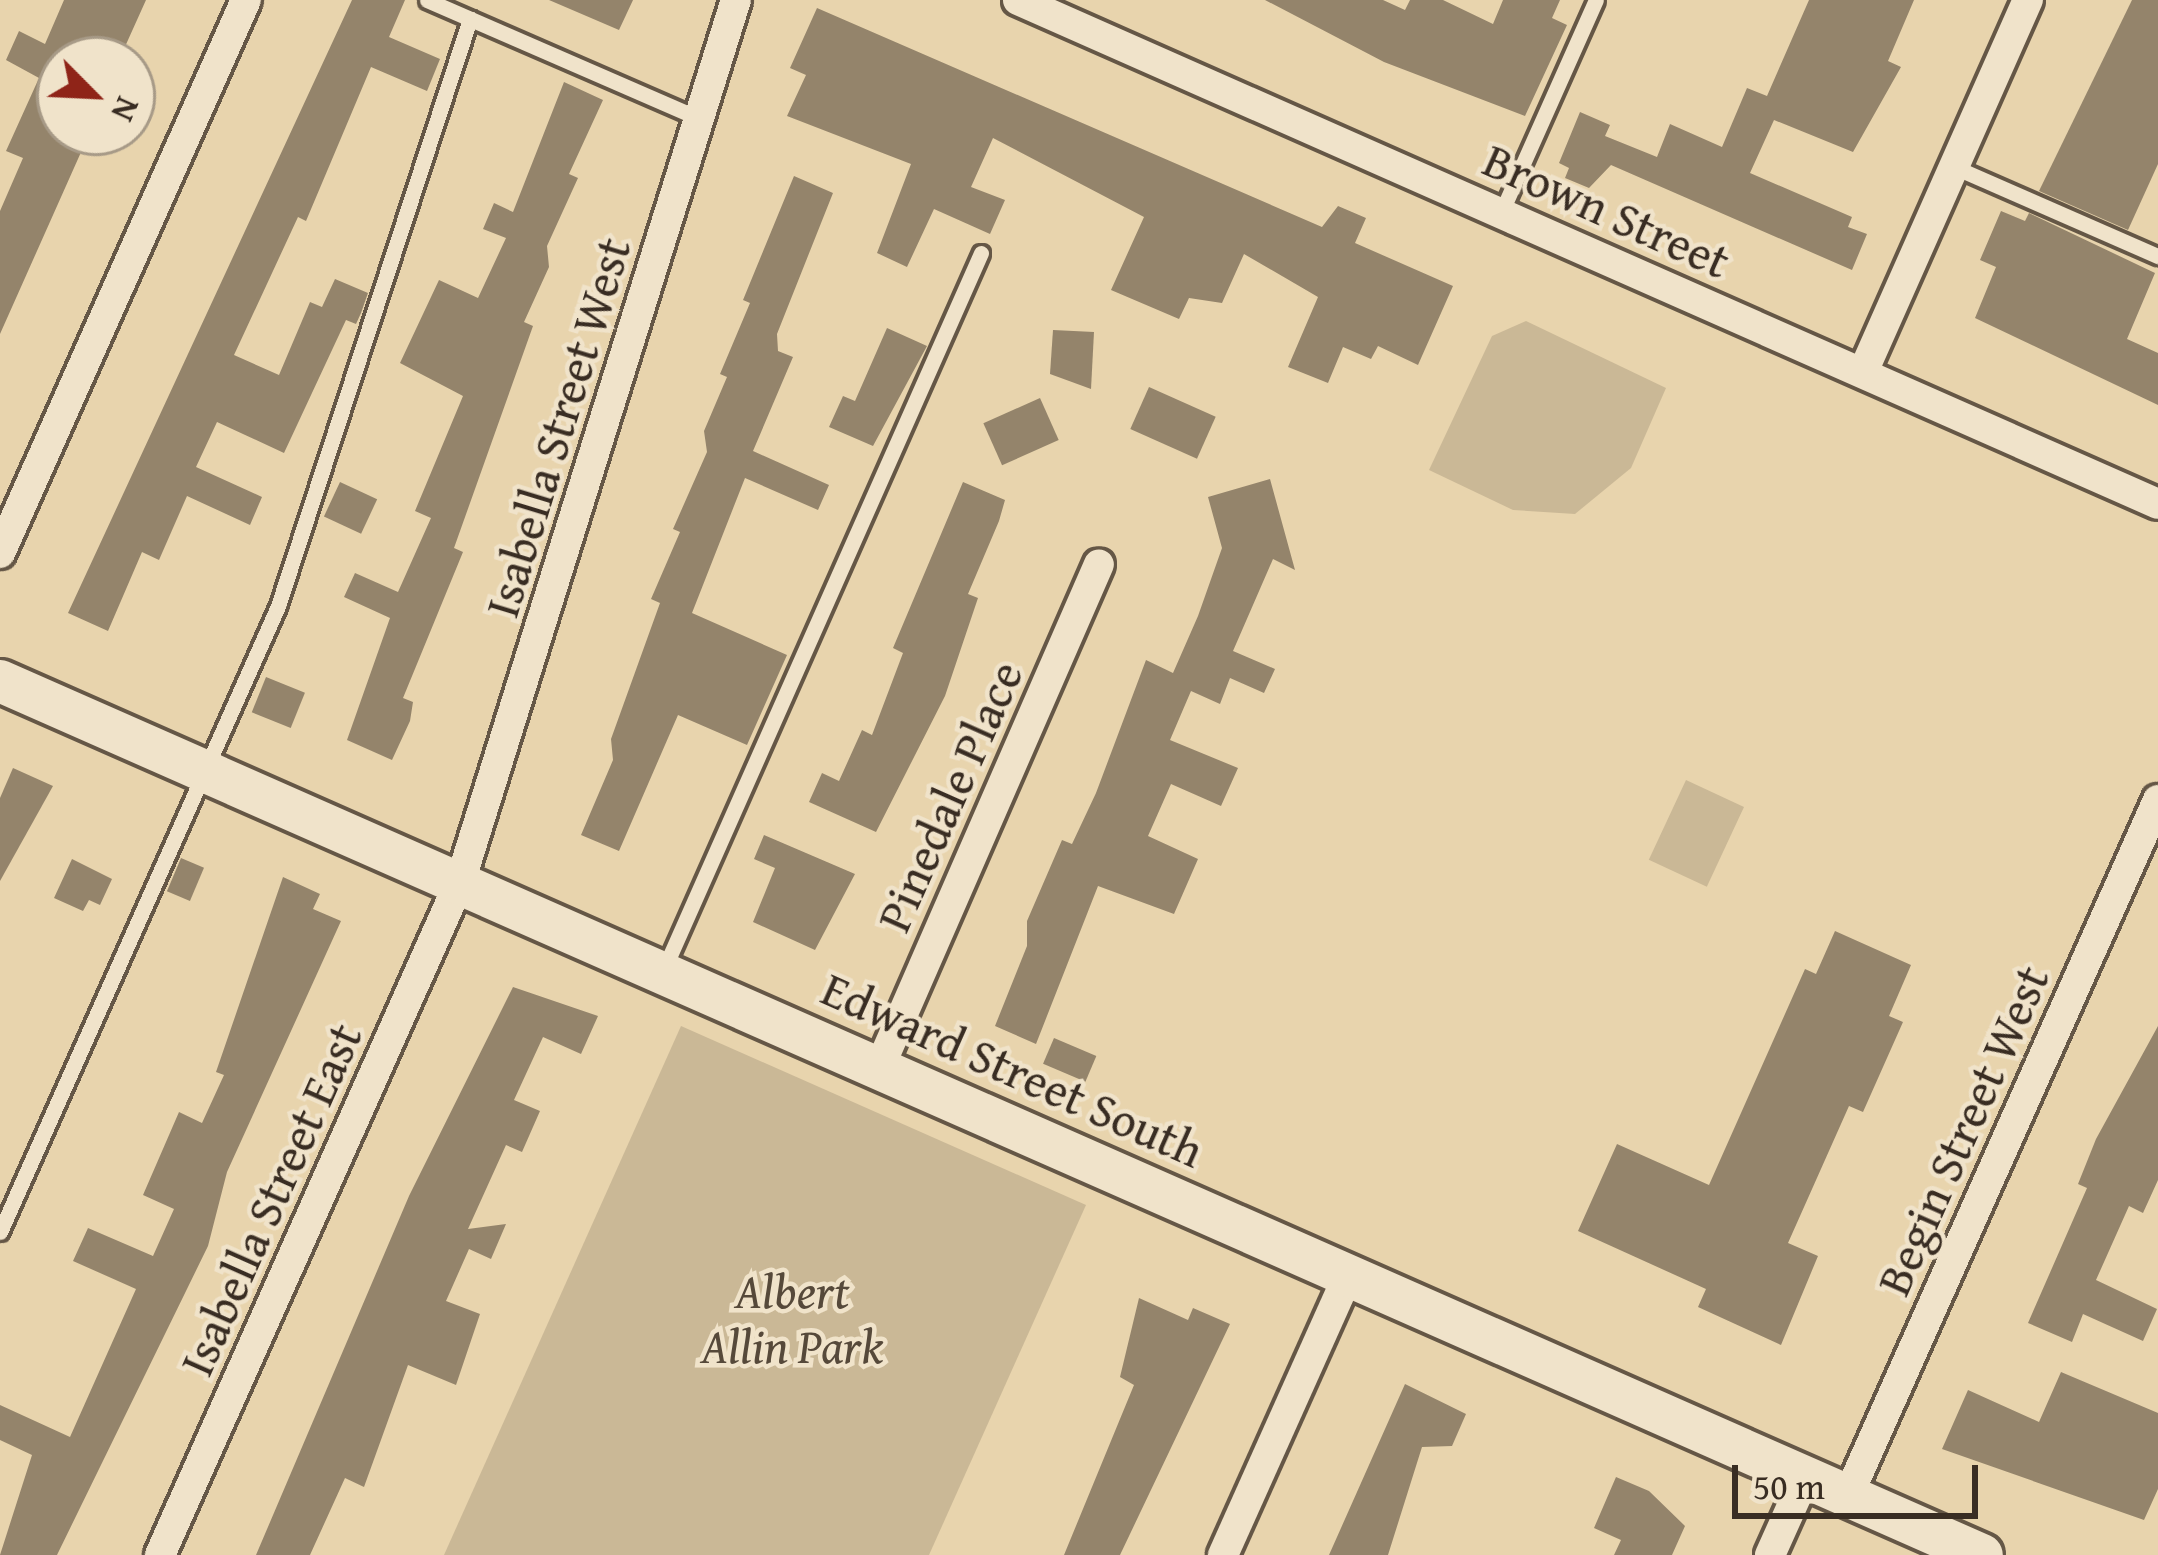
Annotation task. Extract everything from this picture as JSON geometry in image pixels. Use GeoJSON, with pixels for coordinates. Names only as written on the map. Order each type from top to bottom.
{"type":"FeatureCollection","features":[{"type":"Feature","properties":{"kind":"main road","name":"Edward Street South"},"geometry":{"type":"LineString","coordinates":[[0,681],[664,968],[1982,1555]]}},
{"type":"Feature","properties":{"kind":"street"},"geometry":{"type":"LineString","coordinates":[[0,553],[246,0]]}},
{"type":"Feature","properties":{"kind":"street","name":"Isabella Street West"},"geometry":{"type":"LineString","coordinates":[[461,879],[736,0]]}},
{"type":"Feature","properties":{"kind":"street","name":"Brown Street"},"geometry":{"type":"LineString","coordinates":[[1018,0],[2158,504]]}},
{"type":"Feature","properties":{"kind":"street"},"geometry":{"type":"LineString","coordinates":[[1863,372],[2028,0]]}},
{"type":"Feature","properties":{"kind":"street","name":"Pinedale Place"},"geometry":{"type":"LineString","coordinates":[[881,1064],[1099,564]]}},
{"type":"Feature","properties":{"kind":"street","name":"Begin Street West"},"geometry":{"type":"LineString","coordinates":[[1848,1496],[2158,800]]}},
{"type":"Feature","properties":{"kind":"street","name":"Isabella Street East"},"geometry":{"type":"LineString","coordinates":[[160,1555],[461,879]]}},
{"type":"Feature","properties":{"kind":"street"},"geometry":{"type":"LineString","coordinates":[[1223,1555],[1348,1275]]}},
{"type":"Feature","properties":{"kind":"street"},"geometry":{"type":"LineString","coordinates":[[1770,1555],[1805,1477]]}},
{"type":"Feature","properties":{"kind":"lane"},"geometry":{"type":"LineString","coordinates":[[428,0],[700,118]]}},
{"type":"Feature","properties":{"kind":"lane"},"geometry":{"type":"LineString","coordinates":[[1501,213],[1596,0]]}},
{"type":"Feature","properties":{"kind":"lane"},"geometry":{"type":"LineString","coordinates":[[0,1232],[208,771],[306,532],[470,19]]}},
{"type":"Feature","properties":{"kind":"lane"},"geometry":{"type":"LineString","coordinates":[[1954,167],[2157,252]]}},
{"type":"Feature","properties":{"kind":"lane"},"geometry":{"type":"LineString","coordinates":[[664,968],[981,253]]}},
{"type":"Feature","properties":{"kind":"green space"},"geometry":{"type":"Polygon","coordinates":[[[1526,321],[1666,388],[1631,468],[1575,514],[1513,510],[1429,470],[1492,336],[1526,321]]]}},
{"type":"Feature","properties":{"kind":"green space"},"geometry":{"type":"Polygon","coordinates":[[[1686,780],[1744,807],[1707,887],[1649,860],[1686,780]]]}},
{"type":"Feature","properties":{"kind":"green space","name":"Albert Allin Park"},"geometry":{"type":"Polygon","coordinates":[[[681,1026],[1086,1205],[929,1555],[444,1555],[681,1026]]]}},
{"type":"Feature","properties":{"kind":"building"},"geometry":{"type":"Polygon","coordinates":[[[64,0],[146,0],[130,36],[48,36],[64,0]]]}},
{"type":"Feature","properties":{"kind":"building"},"geometry":{"type":"Polygon","coordinates":[[[352,0],[405,0],[389,37],[440,59],[427,91],[371,67],[306,221],[298,217],[234,355],[279,375],[310,302],[322,307],[335,279],[368,293],[361,313],[356,324],[346,320],[284,453],[217,422],[196,467],[262,497],[250,525],[187,496],[159,560],[142,552],[108,631],[68,613],[352,0]]]}},
{"type":"Feature","properties":{"kind":"building"},"geometry":{"type":"Polygon","coordinates":[[[549,0],[633,0],[619,30],[549,0]]]}},
{"type":"Feature","properties":{"kind":"building"},"geometry":{"type":"Polygon","coordinates":[[[1265,0],[1383,0],[1405,10],[1410,0],[1443,0],[1493,24],[1503,0],[1560,0],[1552,18],[1567,25],[1525,116],[1384,62],[1265,0]]]}},
{"type":"Feature","properties":{"kind":"building"},"geometry":{"type":"Polygon","coordinates":[[[1809,0],[1914,0],[1888,61],[1901,67],[1853,152],[1774,120],[1750,173],[1852,217],[1848,227],[1867,234],[1852,270],[1611,165],[1589,188],[1565,178],[1569,168],[1559,163],[1580,112],[1610,125],[1605,136],[1657,157],[1670,124],[1722,147],[1747,88],[1767,96],[1809,0]]]}},
{"type":"Feature","properties":{"kind":"building"},"geometry":{"type":"Polygon","coordinates":[[[2132,0],[2158,0],[2158,164],[2128,230],[2039,191],[2132,0]]]}},
{"type":"Feature","properties":{"kind":"building"},"geometry":{"type":"Polygon","coordinates":[[[817,8],[1322,227],[1338,206],[1366,218],[1355,243],[1453,286],[1418,365],[1378,346],[1371,359],[1343,347],[1328,383],[1288,367],[1318,297],[1244,254],[1222,303],[1189,298],[1179,319],[1111,290],[1144,217],[993,138],[971,187],[1005,200],[990,234],[934,209],[907,267],[877,253],[911,164],[787,116],[806,75],[790,68],[817,8]]]}},
{"type":"Feature","properties":{"kind":"building"},"geometry":{"type":"Polygon","coordinates":[[[19,31],[36,40],[36,76],[6,60],[19,31]]]}},
{"type":"Feature","properties":{"kind":"building"},"geometry":{"type":"Polygon","coordinates":[[[564,82],[603,100],[569,174],[578,178],[547,246],[549,267],[524,322],[533,326],[454,548],[463,552],[403,698],[413,702],[410,721],[392,760],[347,740],[390,618],[344,597],[355,573],[398,592],[431,518],[415,511],[463,396],[400,363],[439,280],[478,298],[506,238],[483,229],[494,203],[513,212],[564,82]]]}},
{"type":"Feature","properties":{"kind":"building"},"geometry":{"type":"Polygon","coordinates":[[[36,85],[36,156],[79,156],[0,334],[0,211],[23,158],[6,151],[36,85]]]}},
{"type":"Feature","properties":{"kind":"building"},"geometry":{"type":"Polygon","coordinates":[[[794,176],[833,193],[777,334],[778,351],[793,357],[753,451],[829,485],[818,510],[745,478],[692,613],[787,655],[747,745],[678,715],[619,851],[581,835],[613,760],[611,739],[660,603],[651,599],[680,532],[673,529],[707,452],[704,431],[727,377],[720,374],[750,303],[743,300],[794,176]]]}},
{"type":"Feature","properties":{"kind":"building"},"geometry":{"type":"Polygon","coordinates":[[[2001,211],[2025,221],[2029,213],[2155,273],[2127,339],[2158,353],[2158,405],[1975,318],[1996,267],[1980,260],[2001,211]]]}},
{"type":"Feature","properties":{"kind":"building"},"geometry":{"type":"Polygon","coordinates":[[[887,328],[927,346],[873,446],[829,427],[843,396],[855,401],[887,328]]]}},
{"type":"Feature","properties":{"kind":"building"},"geometry":{"type":"Polygon","coordinates":[[[1053,330],[1094,332],[1091,389],[1050,374],[1053,330]]]}},
{"type":"Feature","properties":{"kind":"building"},"geometry":{"type":"Polygon","coordinates":[[[1149,387],[1216,417],[1197,459],[1130,429],[1149,387]]]}},
{"type":"Feature","properties":{"kind":"building"},"geometry":{"type":"Polygon","coordinates":[[[1040,398],[1059,440],[1002,465],[983,423],[1040,398]]]}},
{"type":"Feature","properties":{"kind":"building"},"geometry":{"type":"Polygon","coordinates":[[[1270,479],[1295,570],[1273,559],[1233,651],[1275,669],[1264,693],[1230,678],[1220,704],[1191,691],[1170,740],[1238,768],[1221,806],[1171,784],[1148,836],[1198,859],[1174,914],[1098,886],[1036,1044],[995,1026],[1027,946],[1027,921],[1062,840],[1072,844],[1096,793],[1146,660],[1173,673],[1198,616],[1222,548],[1208,497],[1270,479]]]}},
{"type":"Feature","properties":{"kind":"building"},"geometry":{"type":"Polygon","coordinates":[[[340,482],[377,499],[361,534],[324,516],[340,482]]]}},
{"type":"Feature","properties":{"kind":"building"},"geometry":{"type":"Polygon","coordinates":[[[963,482],[1005,500],[968,594],[978,598],[945,696],[876,832],[809,802],[822,773],[839,781],[862,730],[872,735],[903,653],[893,648],[963,482]]]}},
{"type":"Feature","properties":{"kind":"building"},"geometry":{"type":"Polygon","coordinates":[[[266,677],[305,693],[291,728],[252,712],[266,677]]]}},
{"type":"Feature","properties":{"kind":"building"},"geometry":{"type":"Polygon","coordinates":[[[13,768],[53,786],[0,881],[0,798],[13,768]]]}},
{"type":"Feature","properties":{"kind":"building"},"geometry":{"type":"Polygon","coordinates":[[[764,835],[855,874],[815,950],[753,922],[775,868],[754,859],[764,835]]]}},
{"type":"Feature","properties":{"kind":"building"},"geometry":{"type":"Polygon","coordinates":[[[181,858],[204,868],[190,901],[167,891],[181,858]]]}},
{"type":"Feature","properties":{"kind":"building"},"geometry":{"type":"Polygon","coordinates":[[[72,859],[112,879],[100,905],[89,900],[83,911],[54,898],[72,859]]]}},
{"type":"Feature","properties":{"kind":"building"},"geometry":{"type":"Polygon","coordinates":[[[283,877],[320,894],[313,909],[341,921],[227,1172],[208,1246],[57,1555],[0,1555],[32,1455],[0,1440],[0,1405],[70,1437],[136,1289],[73,1261],[88,1228],[153,1256],[174,1209],[143,1195],[179,1112],[202,1123],[224,1075],[216,1072],[283,877]]]}},
{"type":"Feature","properties":{"kind":"building"},"geometry":{"type":"Polygon","coordinates":[[[1835,931],[1911,965],[1889,1016],[1903,1022],[1863,1112],[1849,1106],[1788,1243],[1818,1256],[1781,1345],[1698,1307],[1706,1289],[1578,1231],[1617,1144],[1709,1185],[1805,969],[1816,974],[1835,931]]]}},
{"type":"Feature","properties":{"kind":"building"},"geometry":{"type":"Polygon","coordinates":[[[513,987],[598,1016],[581,1054],[543,1037],[514,1100],[540,1111],[522,1152],[506,1145],[468,1229],[506,1224],[491,1259],[469,1249],[446,1301],[480,1314],[456,1385],[408,1365],[364,1487],[345,1478],[310,1555],[256,1555],[409,1196],[513,987]]]}},
{"type":"Feature","properties":{"kind":"building"},"geometry":{"type":"Polygon","coordinates":[[[2158,1026],[2158,1180],[2143,1213],[2129,1206],[2096,1280],[2157,1309],[2143,1341],[2083,1314],[2072,1342],[2028,1323],[2087,1188],[2078,1184],[2096,1139],[2158,1026]]]}},
{"type":"Feature","properties":{"kind":"building"},"geometry":{"type":"Polygon","coordinates":[[[1054,1038],[1096,1056],[1085,1082],[1043,1064],[1054,1038]]]}},
{"type":"Feature","properties":{"kind":"building"},"geometry":{"type":"Polygon","coordinates":[[[1139,1298],[1188,1320],[1193,1308],[1230,1324],[1120,1555],[1064,1555],[1134,1385],[1120,1377],[1139,1298]]]}},
{"type":"Feature","properties":{"kind":"building"},"geometry":{"type":"Polygon","coordinates":[[[2061,1372],[2158,1413],[2158,1489],[2144,1520],[1942,1449],[1968,1390],[2039,1422],[2061,1372]]]}},
{"type":"Feature","properties":{"kind":"building"},"geometry":{"type":"Polygon","coordinates":[[[1405,1384],[1466,1414],[1452,1446],[1422,1447],[1388,1555],[1329,1555],[1405,1384]]]}},
{"type":"Feature","properties":{"kind":"building"},"geometry":{"type":"Polygon","coordinates":[[[1616,1477],[1649,1491],[1685,1526],[1672,1555],[1614,1555],[1621,1540],[1594,1528],[1616,1477]]]}}]}
